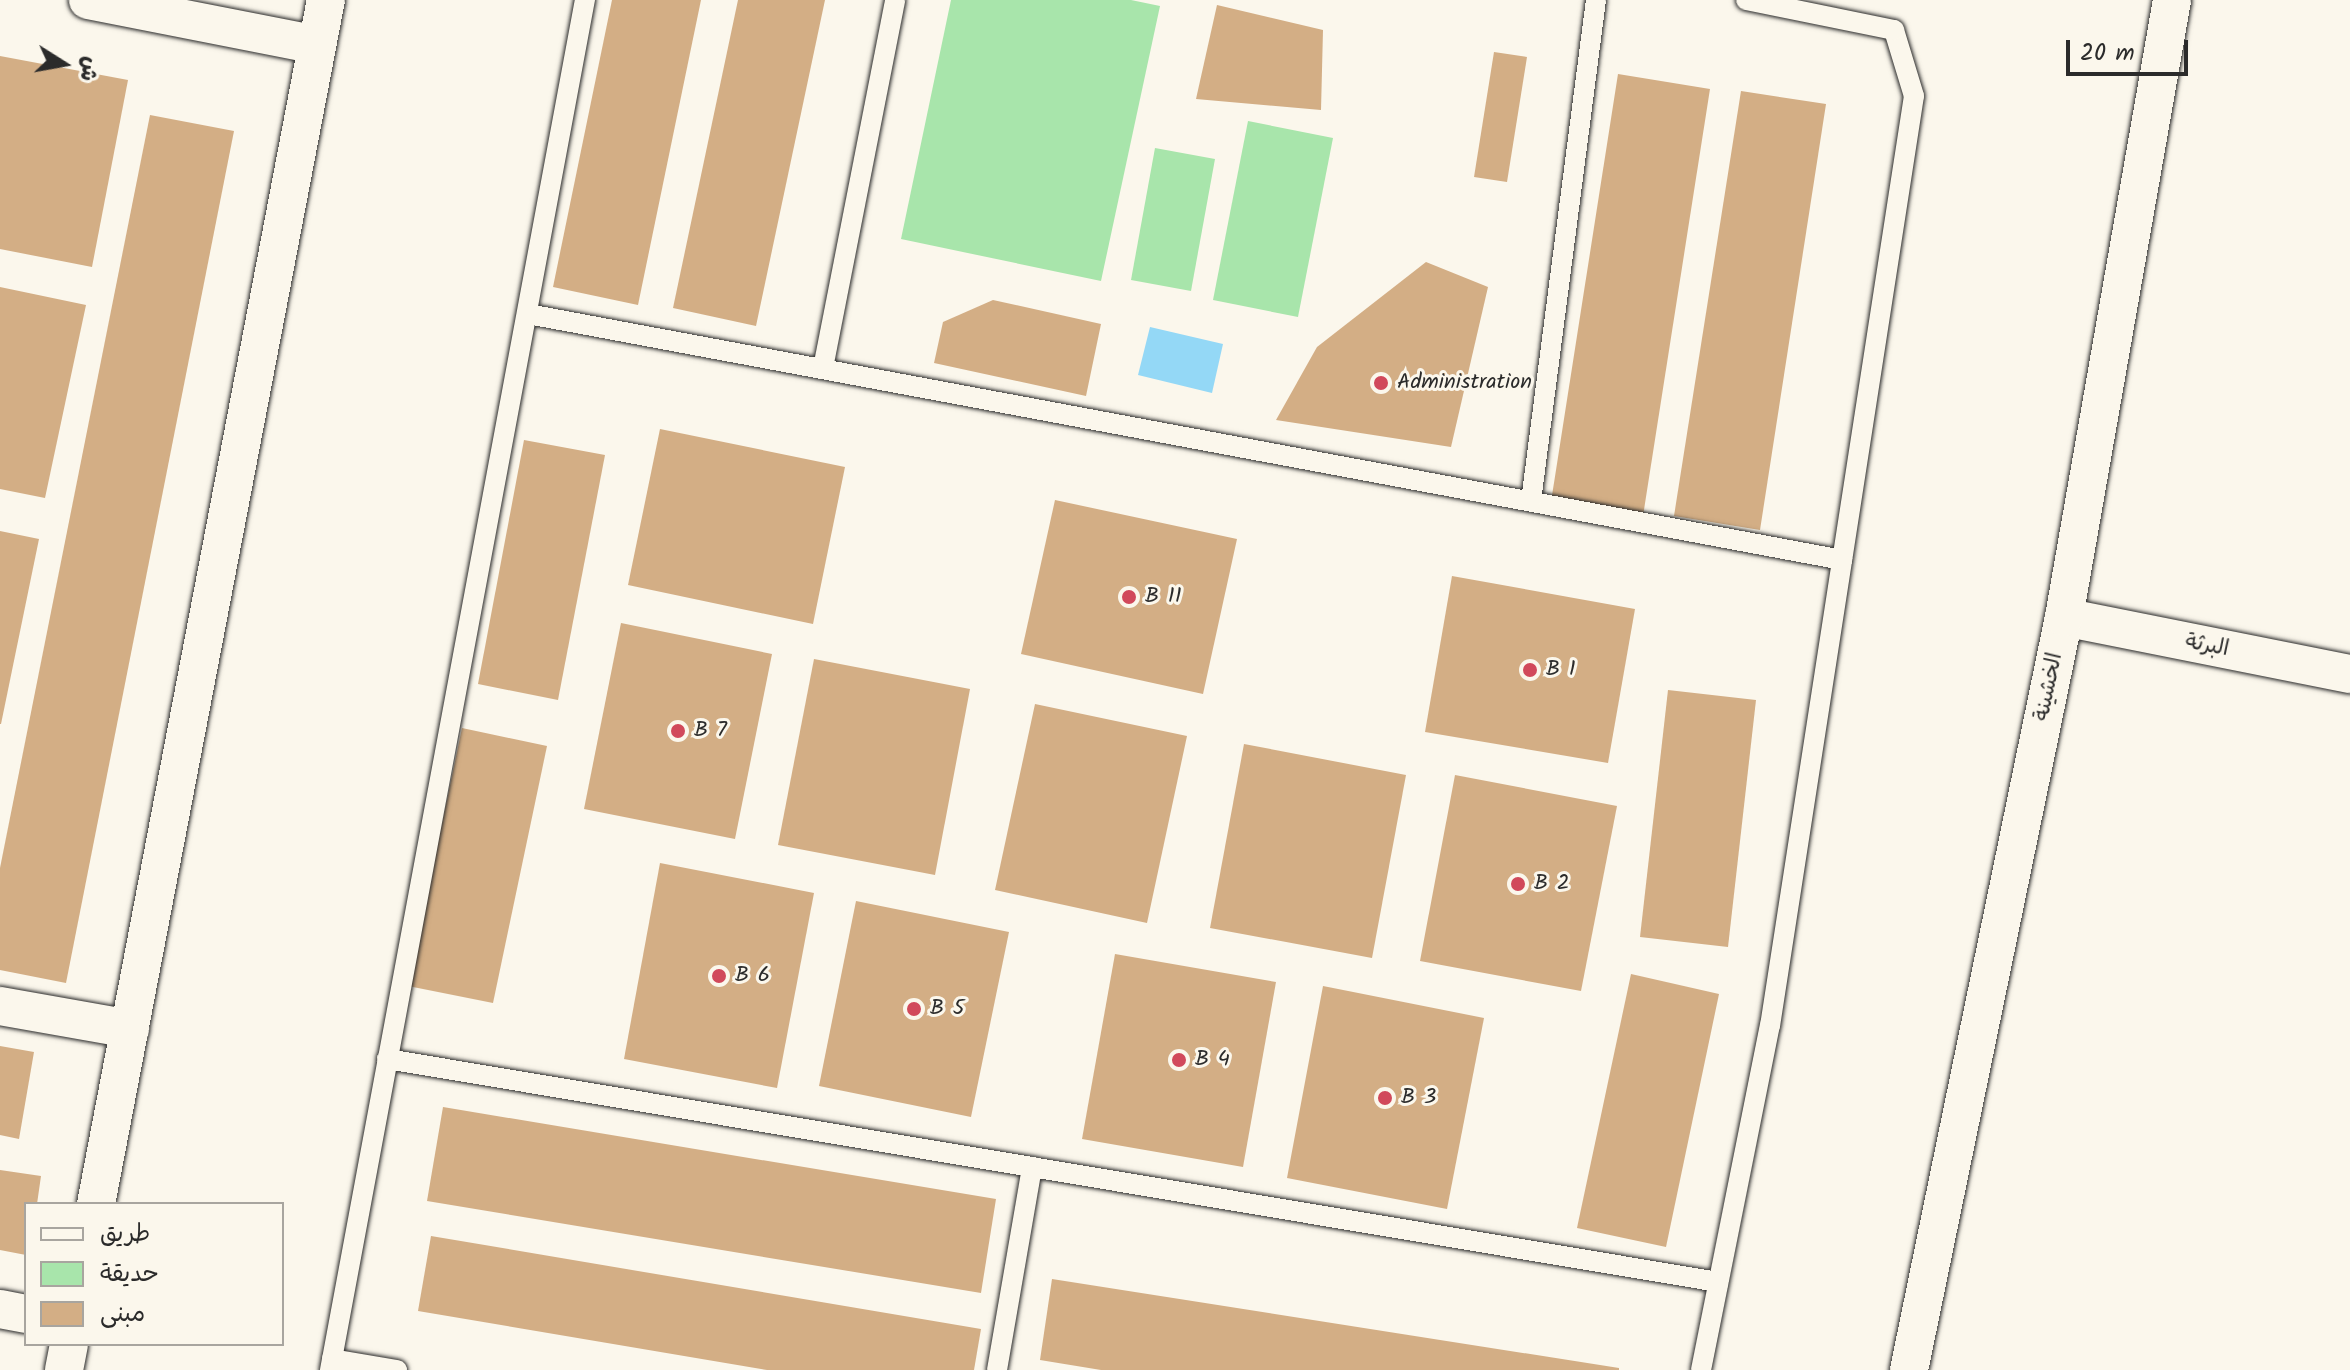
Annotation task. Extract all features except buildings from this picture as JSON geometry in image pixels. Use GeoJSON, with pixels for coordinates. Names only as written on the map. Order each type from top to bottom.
{"type":"FeatureCollection","features":[{"type":"Feature","properties":{"kind":"street"},"geometry":{"type":"LineString","coordinates":[[88,0],[317,45]]}},
{"type":"Feature","properties":{"kind":"street"},"geometry":{"type":"LineString","coordinates":[[96,1202],[326,0]]}},
{"type":"Feature","properties":{"kind":"street","name":"الخشينة"},"geometry":{"type":"LineString","coordinates":[[1909,1370],[2064,617],[2172,0]]}},
{"type":"Feature","properties":{"kind":"street","name":"البرثة"},"geometry":{"type":"LineString","coordinates":[[2064,617],[2350,674]]}},
{"type":"Feature","properties":{"kind":"street"},"geometry":{"type":"LineString","coordinates":[[0,1006],[130,1029]]}},
{"type":"Feature","properties":{"kind":"street"},"geometry":{"type":"LineString","coordinates":[[0,1309],[24,1314]]}},
{"type":"Feature","properties":{"kind":"street"},"geometry":{"type":"LineString","coordinates":[[64,1370],[69,1346]]}},
{"type":"Feature","properties":{"kind":"lane"},"geometry":{"type":"LineString","coordinates":[[397,1370],[331,1364],[585,0]]}},
{"type":"Feature","properties":{"kind":"lane"},"geometry":{"type":"LineString","coordinates":[[823,368],[895,0]]}},
{"type":"Feature","properties":{"kind":"lane"},"geometry":{"type":"LineString","coordinates":[[1531,501],[1596,0]]}},
{"type":"Feature","properties":{"kind":"lane"},"geometry":{"type":"LineString","coordinates":[[1701,1370],[1770,1026],[1914,96],[1894,30],[1746,0]]}},
{"type":"Feature","properties":{"kind":"lane"},"geometry":{"type":"LineString","coordinates":[[528,314],[1842,560]]}},
{"type":"Feature","properties":{"kind":"lane"},"geometry":{"type":"LineString","coordinates":[[387,1059],[1718,1282]]}},
{"type":"Feature","properties":{"kind":"lane"},"geometry":{"type":"LineString","coordinates":[[997,1370],[1032,1167]]}},
{"type":"Feature","properties":{"kind":"green space"},"geometry":{"type":"Polygon","coordinates":[[[951,0],[1131,0],[1160,6],[1101,281],[901,239],[951,0]]]}},
{"type":"Feature","properties":{"kind":"green space"},"geometry":{"type":"Polygon","coordinates":[[[1248,121],[1333,138],[1298,317],[1213,300],[1248,121]]]}},
{"type":"Feature","properties":{"kind":"green space"},"geometry":{"type":"Polygon","coordinates":[[[1155,148],[1215,159],[1191,291],[1131,280],[1155,148]]]}},
{"type":"Feature","properties":{"kind":"water"},"geometry":{"type":"Polygon","coordinates":[[[1150,327],[1223,344],[1212,393],[1138,375],[1150,327]]]}},
{"type":"Feature","properties":{"kind":"place","name":"Administration"},"geometry":{"type":"Point","coordinates":[1381,383]}},
{"type":"Feature","properties":{"kind":"place","name":"B 11"},"geometry":{"type":"Point","coordinates":[1129,597]}},
{"type":"Feature","properties":{"kind":"place","name":"B 1"},"geometry":{"type":"Point","coordinates":[1530,670]}},
{"type":"Feature","properties":{"kind":"place","name":"B 7"},"geometry":{"type":"Point","coordinates":[678,731]}},
{"type":"Feature","properties":{"kind":"place","name":"B 2"},"geometry":{"type":"Point","coordinates":[1518,884]}},
{"type":"Feature","properties":{"kind":"place","name":"B 6"},"geometry":{"type":"Point","coordinates":[719,976]}},
{"type":"Feature","properties":{"kind":"place","name":"B 5"},"geometry":{"type":"Point","coordinates":[914,1009]}},
{"type":"Feature","properties":{"kind":"place","name":"B 4"},"geometry":{"type":"Point","coordinates":[1179,1060]}},
{"type":"Feature","properties":{"kind":"place","name":"B 3"},"geometry":{"type":"Point","coordinates":[1385,1098]}}]}
